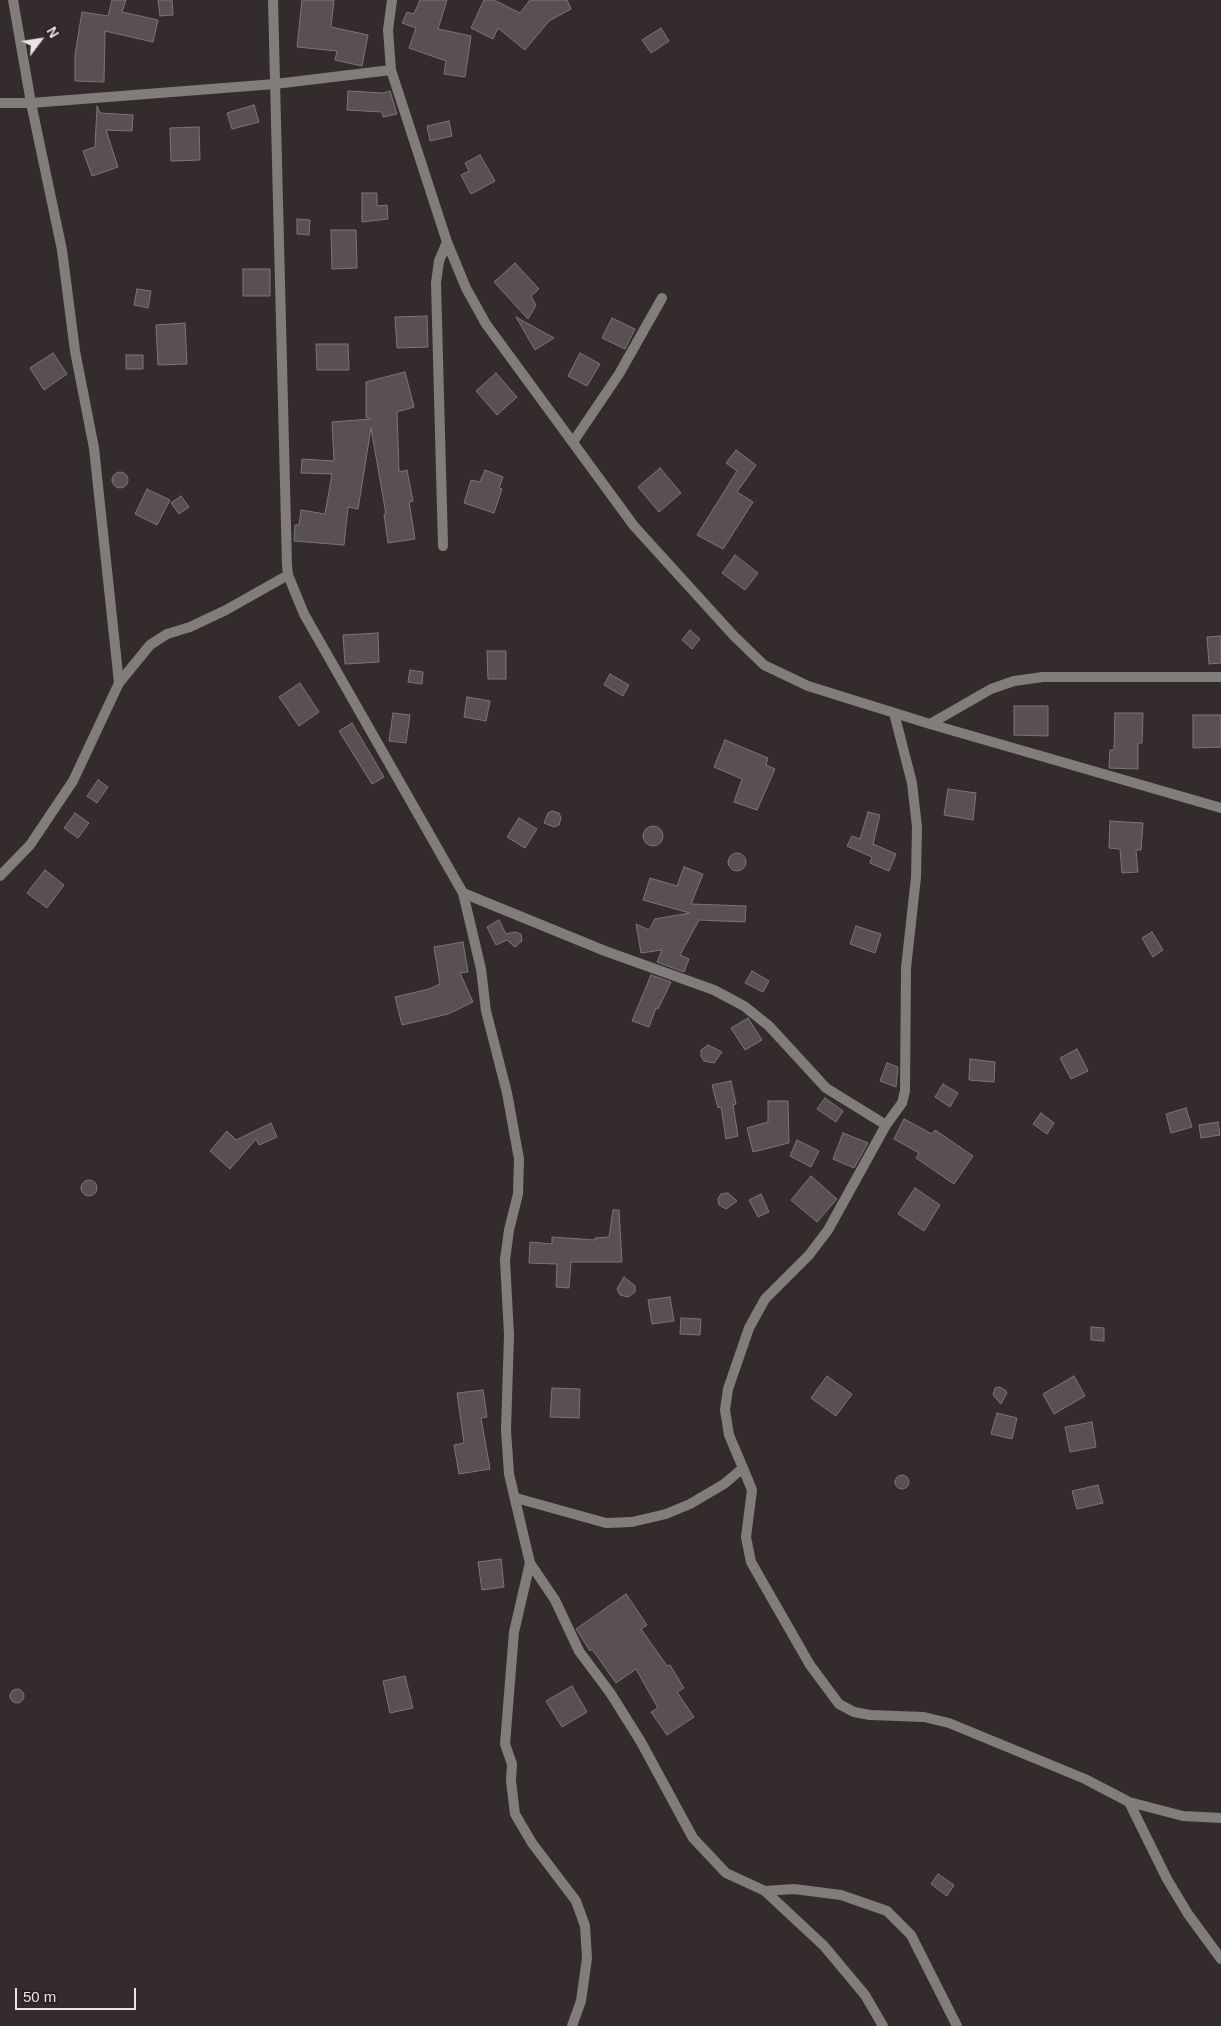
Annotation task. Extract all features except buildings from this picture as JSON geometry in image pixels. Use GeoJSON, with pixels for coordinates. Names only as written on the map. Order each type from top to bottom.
{"type":"FeatureCollection","features":[{"type":"Feature","properties":{"kind":"street"},"geometry":{"type":"LineString","coordinates":[[13,0],[31,104],[62,250],[75,351],[94,448],[120,683]]}},
{"type":"Feature","properties":{"kind":"street"},"geometry":{"type":"LineString","coordinates":[[273,0],[288,575],[304,614],[463,893],[481,970],[486,1011],[507,1093],[519,1159],[518,1194],[509,1230],[505,1260],[509,1335],[506,1430],[510,1474],[530,1563],[555,1600],[579,1651],[611,1694],[641,1742],[693,1838],[726,1873],[765,1891],[824,1946],[865,1995],[883,2026]]}},
{"type":"Feature","properties":{"kind":"street"},"geometry":{"type":"LineString","coordinates":[[392,0],[388,30],[391,70],[447,242],[466,288],[486,324],[634,526],[734,636],[764,665],[808,686],[930,724],[1221,808]]}},
{"type":"Feature","properties":{"kind":"street"},"geometry":{"type":"LineString","coordinates":[[0,103],[31,104],[275,84],[391,70]]}},
{"type":"Feature","properties":{"kind":"street"},"geometry":{"type":"LineString","coordinates":[[443,546],[436,283],[439,261],[447,242]]}},
{"type":"Feature","properties":{"kind":"street"},"geometry":{"type":"LineString","coordinates":[[573,442],[619,374],[662,298]]}},
{"type":"Feature","properties":{"kind":"street"},"geometry":{"type":"LineString","coordinates":[[0,876],[30,845],[73,781],[120,683],[150,645],[167,634],[190,627],[226,610],[288,575]]}},
{"type":"Feature","properties":{"kind":"street"},"geometry":{"type":"LineString","coordinates":[[930,724],[991,689],[1014,681],[1043,677],[1221,677]]}},
{"type":"Feature","properties":{"kind":"street"},"geometry":{"type":"LineString","coordinates":[[894,713],[912,783],[917,827],[917,852],[906,968],[905,1092],[902,1103],[886,1125],[828,1230],[809,1255],[764,1299],[749,1328],[728,1389],[725,1410],[729,1435],[752,1490],[746,1537],[751,1562],[810,1665],[839,1704],[854,1712],[870,1715],[924,1717],[949,1723],[1050,1764],[1128,1802],[1182,1816],[1221,1818]]}},
{"type":"Feature","properties":{"kind":"street"},"geometry":{"type":"LineString","coordinates":[[463,893],[604,951],[714,990],[744,1006],[769,1026],[826,1088],[886,1125]]}},
{"type":"Feature","properties":{"kind":"street"},"geometry":{"type":"LineString","coordinates":[[516,1498],[606,1523],[632,1522],[666,1514],[690,1504],[724,1484],[743,1468]]}},
{"type":"Feature","properties":{"kind":"street"},"geometry":{"type":"LineString","coordinates":[[530,1563],[514,1632],[505,1744],[512,1764],[511,1781],[515,1814],[532,1843],[576,1901],[585,1926],[588,1958],[581,2001],[572,2026]]}},
{"type":"Feature","properties":{"kind":"street"},"geometry":{"type":"LineString","coordinates":[[1128,1802],[1167,1879],[1188,1914],[1221,1959]]}},
{"type":"Feature","properties":{"kind":"street"},"geometry":{"type":"LineString","coordinates":[[765,1891],[794,1889],[841,1895],[887,1911],[911,1935],[958,2026]]}}]}
